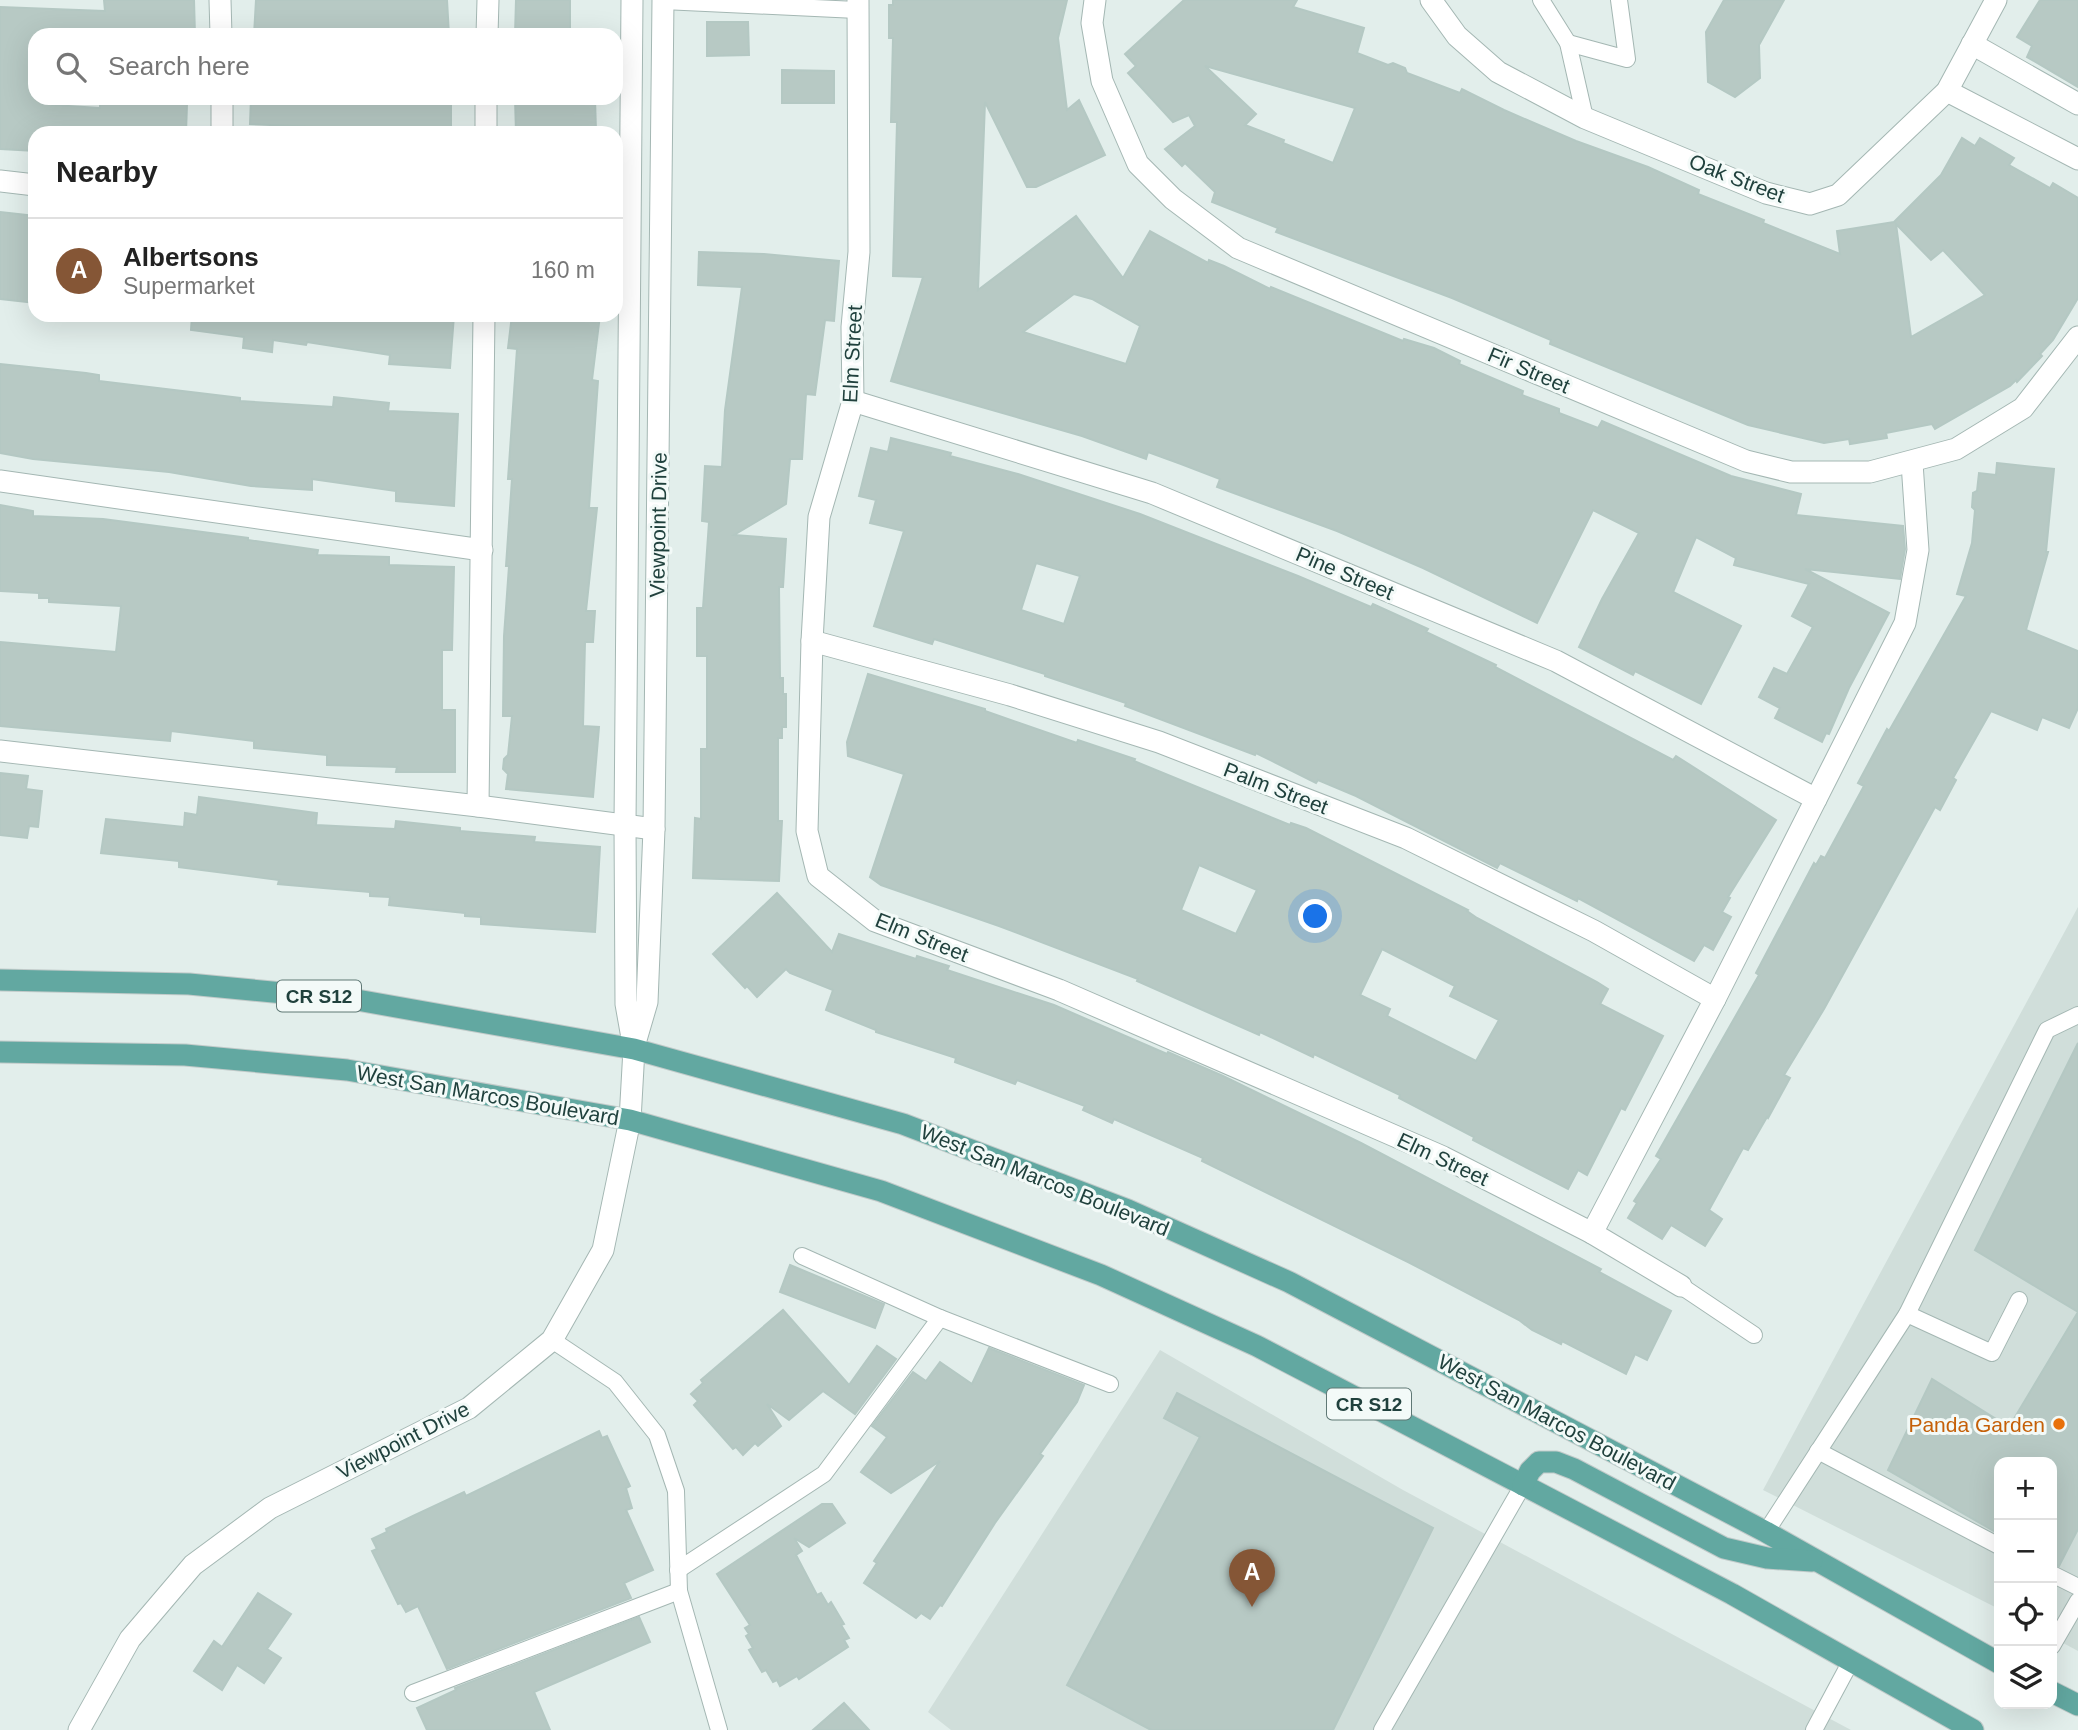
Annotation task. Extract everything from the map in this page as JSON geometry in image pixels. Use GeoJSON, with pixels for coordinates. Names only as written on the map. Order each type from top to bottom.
{"type":"FeatureCollection","features":[{"type":"Feature","properties":{"kind":"main road","name":"West San Marcos Boulevard"},"geometry":{"type":"LineString","coordinates":[[0,980],[189,984],[357,1000],[634,1049],[903,1124],[1128,1210],[1289,1282],[1766,1532],[1994,1660]]}},
{"type":"Feature","properties":{"kind":"main road","name":"West San Marcos Boulevard"},"geometry":{"type":"LineString","coordinates":[[0,1052],[185,1055],[347,1070],[630,1120],[881,1191],[1101,1275],[1257,1346],[1732,1594],[1973,1730]]}},
{"type":"Feature","properties":{"kind":"main road"},"geometry":{"type":"LineString","coordinates":[[1523,1485],[1530,1471],[1539,1462],[1556,1462],[1724,1548],[1767,1558],[1818,1561]]}},
{"type":"Feature","properties":{"kind":"main road"},"geometry":{"type":"LineString","coordinates":[[2057,1694],[2078,1705]]}},
{"type":"Feature","properties":{"kind":"street"},"geometry":{"type":"LineString","coordinates":[[220,0],[221,28]]}},
{"type":"Feature","properties":{"kind":"street"},"geometry":{"type":"LineString","coordinates":[[487,28],[488,0]]}},
{"type":"Feature","properties":{"kind":"street","name":"Viewpoint Drive"},"geometry":{"type":"LineString","coordinates":[[632,0],[625,825],[626,1004],[634,1049]]}},
{"type":"Feature","properties":{"kind":"street","name":"Fir Street"},"geometry":{"type":"LineString","coordinates":[[1095,0],[1092,23],[1102,81],[1138,164],[1173,199],[1238,248],[1746,461],[1791,472],[1870,472],[1912,463],[1956,449],[2023,408],[2078,337]]}},
{"type":"Feature","properties":{"kind":"street","name":"Oak Street"},"geometry":{"type":"LineString","coordinates":[[1431,0],[1457,36],[1498,72],[1585,118],[1766,193],[1810,204],[1838,195],[1947,91],[1996,0]]}},
{"type":"Feature","properties":{"kind":"street","name":"Viewpoint Drive"},"geometry":{"type":"LineString","coordinates":[[79,1730],[130,1639],[193,1565],[270,1508],[469,1408],[552,1340],[603,1250],[630,1120],[634,1049],[647,1002],[654,829],[663,1]]}},
{"type":"Feature","properties":{"kind":"street","name":"Elm Street"},"geometry":{"type":"LineString","coordinates":[[857,5],[859,253],[852,327],[853,401],[819,517],[811,641],[807,831],[818,876],[875,921],[1059,990],[1443,1157],[1592,1233],[1681,1286]]}},
{"type":"Feature","properties":{"kind":"street"},"geometry":{"type":"LineString","coordinates":[[1972,44],[2078,104]]}},
{"type":"Feature","properties":{"kind":"street"},"geometry":{"type":"LineString","coordinates":[[1947,91],[2078,159]]}},
{"type":"Feature","properties":{"kind":"street"},"geometry":{"type":"LineString","coordinates":[[222,105],[222,126]]}},
{"type":"Feature","properties":{"kind":"street"},"geometry":{"type":"LineString","coordinates":[[486,105],[486,126]]}},
{"type":"Feature","properties":{"kind":"street"},"geometry":{"type":"LineString","coordinates":[[0,181],[28,184]]}},
{"type":"Feature","properties":{"kind":"street"},"geometry":{"type":"LineString","coordinates":[[478,806],[484,322]]}},
{"type":"Feature","properties":{"kind":"street","name":"Pine Street"},"geometry":{"type":"LineString","coordinates":[[853,401],[1152,493],[1556,661],[1816,799]]}},
{"type":"Feature","properties":{"kind":"street"},"geometry":{"type":"LineString","coordinates":[[1592,1233],[1715,999],[1905,623],[1918,550],[1912,463]]}},
{"type":"Feature","properties":{"kind":"street"},"geometry":{"type":"LineString","coordinates":[[0,481],[482,550]]}},
{"type":"Feature","properties":{"kind":"street","name":"Palm Street"},"geometry":{"type":"LineString","coordinates":[[811,641],[1010,695],[1159,742],[1406,838],[1594,931],[1715,999]]}},
{"type":"Feature","properties":{"kind":"street"},"geometry":{"type":"LineString","coordinates":[[0,751],[654,829]]}},
{"type":"Feature","properties":{"kind":"lane"},"geometry":{"type":"LineString","coordinates":[[1541,0],[1568,43],[1585,118]]}},
{"type":"Feature","properties":{"kind":"lane"},"geometry":{"type":"LineString","coordinates":[[1568,43],[1626,59],[1619,0]]}},
{"type":"Feature","properties":{"kind":"lane"},"geometry":{"type":"LineString","coordinates":[[663,1],[857,5]]}},
{"type":"Feature","properties":{"kind":"lane"},"geometry":{"type":"LineString","coordinates":[[1766,1532],[1907,1314],[2047,1030],[2078,1015]]}},
{"type":"Feature","properties":{"kind":"lane"},"geometry":{"type":"LineString","coordinates":[[802,1256],[940,1318],[1110,1384]]}},
{"type":"Feature","properties":{"kind":"lane"},"geometry":{"type":"LineString","coordinates":[[1681,1286],[1754,1335]]}},
{"type":"Feature","properties":{"kind":"lane"},"geometry":{"type":"LineString","coordinates":[[1907,1314],[1992,1353],[2020,1300]]}},
{"type":"Feature","properties":{"kind":"lane"},"geometry":{"type":"LineString","coordinates":[[678,1570],[824,1474],[940,1318]]}},
{"type":"Feature","properties":{"kind":"lane"},"geometry":{"type":"LineString","coordinates":[[552,1340],[615,1382],[657,1435],[676,1491],[679,1591],[719,1730]]}},
{"type":"Feature","properties":{"kind":"lane"},"geometry":{"type":"LineString","coordinates":[[1818,1451],[1994,1543]]}},
{"type":"Feature","properties":{"kind":"lane"},"geometry":{"type":"LineString","coordinates":[[1382,1730],[1523,1485]]}},
{"type":"Feature","properties":{"kind":"lane"},"geometry":{"type":"LineString","coordinates":[[2057,1576],[2078,1587]]}},
{"type":"Feature","properties":{"kind":"lane"},"geometry":{"type":"LineString","coordinates":[[413,1693],[679,1591]]}},
{"type":"Feature","properties":{"kind":"lane"},"geometry":{"type":"LineString","coordinates":[[2057,1637],[2078,1601]]}},
{"type":"Feature","properties":{"kind":"lane"},"geometry":{"type":"LineString","coordinates":[[1814,1730],[1851,1661]]}},
{"type":"Feature","properties":{"kind":"shaded area"},"geometry":{"type":"Polygon","coordinates":[[[2078,907],[2078,1651],[2057,1640],[2057,1457],[1994,1457],[1994,1606],[1763,1490],[2078,907]]]}},
{"type":"Feature","properties":{"kind":"shaded area"},"geometry":{"type":"Polygon","coordinates":[[[1160,1350],[1403,1490],[1851,1730],[951,1730],[928,1712],[1160,1350]]]}},
{"type":"Feature","properties":{"kind":"building"},"geometry":{"type":"Polygon","coordinates":[[[104,0],[194,0],[195,28],[28,28],[28,105],[100,108],[100,105],[187,105],[186,126],[28,126],[28,151],[0,149],[0,7],[105,11],[104,0]]]}},
{"type":"Feature","properties":{"kind":"building"},"geometry":{"type":"Polygon","coordinates":[[[256,0],[447,0],[449,28],[254,28],[256,0]]]}},
{"type":"Feature","properties":{"kind":"building"},"geometry":{"type":"Polygon","coordinates":[[[516,0],[570,0],[570,28],[515,28],[516,0]]]}},
{"type":"Feature","properties":{"kind":"building"},"geometry":{"type":"Polygon","coordinates":[[[893,0],[1067,0],[1058,38],[1067,110],[1079,100],[1105,155],[1036,187],[1027,187],[985,102],[978,290],[1076,216],[1123,278],[1150,231],[1208,263],[1209,260],[1224,266],[1270,289],[1271,287],[1403,341],[1404,339],[1434,348],[1460,361],[1459,364],[1523,391],[1522,395],[1559,409],[1559,413],[1598,428],[1602,421],[1731,476],[1801,494],[1796,515],[1903,526],[1905,549],[1900,579],[1805,569],[1889,613],[1849,688],[1829,734],[1826,733],[1822,742],[1775,718],[1780,708],[1759,697],[1774,668],[1787,674],[1813,627],[1792,616],[1809,584],[1734,565],[1736,558],[1696,537],[1673,592],[1741,626],[1701,704],[1635,671],[1633,675],[1579,647],[1639,533],[1593,510],[1537,623],[1423,568],[1337,531],[1217,487],[1220,479],[1181,464],[1148,452],[1146,459],[1082,436],[891,381],[923,277],[893,276],[897,122],[891,122],[893,38],[889,38],[889,5],[893,5],[893,0]],[[1074,294],[1023,332],[1126,364],[1140,326],[1092,299],[1074,294]]]}},
{"type":"Feature","properties":{"kind":"building"},"geometry":{"type":"Polygon","coordinates":[[[1184,0],[1297,0],[1293,7],[1364,28],[1357,53],[1388,65],[1393,63],[1405,68],[1407,73],[1460,93],[1462,89],[1576,141],[1648,167],[1699,190],[1698,194],[1840,254],[1837,231],[1894,222],[1941,175],[1962,138],[1975,146],[1980,138],[2014,158],[2009,165],[2050,188],[2053,183],[2078,198],[2078,298],[2053,340],[2040,354],[2042,356],[2017,382],[2016,380],[1935,429],[1932,424],[1886,433],[1887,438],[1850,444],[1849,439],[1824,443],[1748,425],[1550,344],[1551,340],[1452,298],[1276,232],[1278,228],[1212,202],[1215,192],[1185,163],[1182,166],[1165,149],[1195,126],[1189,115],[1173,122],[1128,73],[1136,66],[1125,54],[1184,0]],[[1205,66],[1256,114],[1245,125],[1333,163],[1355,108],[1205,66]],[[1896,224],[1911,337],[1985,295],[1943,250],[1931,260],[1896,224]]]}},
{"type":"Feature","properties":{"kind":"building"},"geometry":{"type":"Polygon","coordinates":[[[1724,0],[1784,0],[1759,45],[1760,78],[1735,97],[1708,82],[1706,32],[1724,0]]]}},
{"type":"Feature","properties":{"kind":"building"},"geometry":{"type":"Polygon","coordinates":[[[2040,0],[2078,0],[2078,87],[2027,57],[2032,46],[2017,37],[2040,0]]]}},
{"type":"Feature","properties":{"kind":"building"},"geometry":{"type":"Polygon","coordinates":[[[707,22],[748,22],[749,55],[707,56],[707,22]]]}},
{"type":"Feature","properties":{"kind":"building"},"geometry":{"type":"Polygon","coordinates":[[[782,70],[834,71],[834,103],[782,103],[782,70]]]}},
{"type":"Feature","properties":{"kind":"building"},"geometry":{"type":"Polygon","coordinates":[[[251,105],[451,105],[451,126],[250,124],[251,105]]]}},
{"type":"Feature","properties":{"kind":"building"},"geometry":{"type":"Polygon","coordinates":[[[515,105],[595,105],[596,126],[516,126],[515,105]]]}},
{"type":"Feature","properties":{"kind":"building"},"geometry":{"type":"Polygon","coordinates":[[[0,212],[28,215],[28,302],[0,299],[0,212]]]}},
{"type":"Feature","properties":{"kind":"building"},"geometry":{"type":"Polygon","coordinates":[[[699,252],[764,254],[839,261],[834,321],[825,320],[815,395],[806,394],[802,459],[790,459],[786,504],[734,535],[786,539],[783,587],[779,587],[780,678],[783,678],[783,694],[786,694],[786,727],[782,727],[782,738],[778,738],[778,821],[782,821],[779,881],[693,878],[695,818],[701,819],[701,749],[707,749],[707,656],[697,656],[697,608],[703,608],[709,522],[702,521],[705,466],[722,467],[725,410],[742,287],[698,285],[699,252]]]}},
{"type":"Feature","properties":{"kind":"building"},"geometry":{"type":"Polygon","coordinates":[[[192,322],[453,322],[450,368],[389,364],[390,355],[307,342],[306,345],[273,340],[272,352],[243,348],[244,337],[191,330],[192,322]]]}},
{"type":"Feature","properties":{"kind":"building"},"geometry":{"type":"Polygon","coordinates":[[[511,322],[599,322],[592,380],[598,381],[589,508],[597,508],[586,611],[595,611],[593,642],[585,642],[583,726],[599,727],[593,797],[506,789],[508,774],[503,769],[504,759],[508,755],[512,716],[503,716],[504,636],[512,479],[508,479],[517,349],[508,348],[511,322]]]}},
{"type":"Feature","properties":{"kind":"building"},"geometry":{"type":"Polygon","coordinates":[[[0,364],[99,375],[99,381],[240,398],[240,401],[333,407],[334,397],[389,403],[388,411],[458,414],[454,506],[396,501],[396,491],[312,479],[312,490],[251,486],[169,472],[33,459],[0,453],[0,364]]]}},
{"type":"Feature","properties":{"kind":"building"},"geometry":{"type":"Polygon","coordinates":[[[891,438],[951,453],[950,456],[1018,474],[1140,514],[1371,607],[1373,604],[1428,629],[1426,632],[1496,665],[1495,667],[1673,760],[1676,756],[1776,820],[1728,897],[1730,898],[1722,912],[1731,917],[1713,950],[1704,945],[1694,961],[1578,898],[1577,901],[1500,863],[1497,868],[1356,796],[1318,780],[1316,783],[1256,753],[1255,755],[1045,674],[934,639],[932,644],[874,626],[904,531],[870,523],[876,500],[859,496],[871,448],[888,452],[891,438]],[[1036,563],[1021,610],[1064,624],[1080,576],[1036,563]]]}},
{"type":"Feature","properties":{"kind":"building"},"geometry":{"type":"Polygon","coordinates":[[[1997,463],[2054,469],[2048,552],[2026,630],[2078,651],[2078,708],[2069,728],[2042,717],[2037,730],[1991,711],[1953,778],[1956,780],[1940,810],[1935,807],[1824,1009],[1784,1075],[1790,1078],[1768,1118],[1748,1150],[1743,1148],[1709,1210],[1722,1219],[1705,1246],[1671,1225],[1662,1239],[1628,1218],[1637,1203],[1634,1201],[1661,1159],[1656,1156],[1759,975],[1756,973],[1814,863],[1816,865],[1821,856],[1825,858],[1864,786],[1858,783],[1887,729],[1889,731],[1966,596],[1957,594],[1972,543],[1975,510],[1972,507],[1973,493],[1977,491],[1979,473],[1996,475],[1997,463]]]}},
{"type":"Feature","properties":{"kind":"building"},"geometry":{"type":"Polygon","coordinates":[[[0,505],[33,511],[33,516],[103,519],[248,538],[318,550],[317,555],[389,557],[389,565],[454,567],[452,650],[442,650],[442,710],[455,710],[455,772],[396,772],[397,767],[327,765],[327,755],[254,748],[254,741],[171,731],[170,741],[0,726],[0,642],[116,652],[121,606],[49,602],[49,598],[39,598],[39,593],[0,591],[0,505]]]}},
{"type":"Feature","properties":{"kind":"building"},"geometry":{"type":"Polygon","coordinates":[[[868,674],[985,709],[1077,743],[1078,740],[1135,759],[1134,761],[1290,825],[1291,823],[1306,828],[1468,910],[1477,918],[1608,989],[1600,1004],[1663,1036],[1625,1110],[1621,1108],[1587,1175],[1578,1170],[1568,1189],[1473,1140],[1474,1137],[1399,1098],[1400,1095],[1314,1054],[1313,1057],[1260,1032],[1259,1035],[1137,981],[1138,979],[881,885],[870,877],[904,774],[848,756],[847,742],[868,674]],[[1199,865],[1181,910],[1236,934],[1257,890],[1199,865]],[[1382,949],[1360,995],[1390,1009],[1387,1016],[1476,1061],[1499,1020],[1450,996],[1455,986],[1382,949]]]}},
{"type":"Feature","properties":{"kind":"building"},"geometry":{"type":"Polygon","coordinates":[[[0,773],[28,776],[26,789],[42,791],[38,827],[29,826],[27,838],[0,835],[0,773]]]}},
{"type":"Feature","properties":{"kind":"building"},"geometry":{"type":"Polygon","coordinates":[[[199,797],[317,813],[316,825],[395,829],[396,821],[460,828],[460,831],[535,837],[534,842],[600,847],[595,932],[481,924],[481,917],[465,916],[465,913],[389,905],[390,897],[370,896],[370,892],[278,884],[279,880],[179,867],[179,861],[101,853],[106,819],[184,827],[185,813],[197,815],[199,797]]]}},
{"type":"Feature","properties":{"kind":"building"},"geometry":{"type":"Polygon","coordinates":[[[777,893],[832,952],[839,934],[916,959],[917,956],[949,966],[947,970],[1054,1005],[1223,1076],[1361,1143],[1601,1269],[1599,1272],[1671,1311],[1647,1360],[1635,1354],[1626,1374],[1562,1341],[1561,1344],[1532,1330],[1519,1320],[1408,1262],[1202,1161],[1203,1158],[1114,1119],[1112,1123],[1083,1110],[1085,1106],[1017,1080],[1015,1084],[955,1062],[956,1058],[876,1032],[826,1010],[833,990],[786,969],[757,997],[713,954],[777,893]]]}},
{"type":"Feature","properties":{"kind":"building"},"geometry":{"type":"Polygon","coordinates":[[[2078,1043],[2078,1312],[1975,1250],[2078,1043]]]}},
{"type":"Feature","properties":{"kind":"building"},"geometry":{"type":"Polygon","coordinates":[[[790,1265],[884,1304],[875,1328],[780,1292],[790,1265]]]}},
{"type":"Feature","properties":{"kind":"building"},"geometry":{"type":"Polygon","coordinates":[[[783,1310],[849,1385],[877,1346],[896,1359],[855,1414],[823,1391],[789,1420],[767,1404],[781,1426],[758,1446],[755,1443],[743,1455],[736,1447],[733,1449],[694,1405],[698,1401],[691,1394],[703,1383],[701,1380],[783,1310]]]}},
{"type":"Feature","properties":{"kind":"building"},"geometry":{"type":"Polygon","coordinates":[[[2078,1312],[2078,1529],[2059,1566],[2057,1457],[1994,1457],[1994,1531],[1888,1470],[1932,1379],[2009,1427],[2078,1312]]]}},
{"type":"Feature","properties":{"kind":"building"},"geometry":{"type":"Polygon","coordinates":[[[989,1348],[1084,1385],[1077,1402],[1040,1454],[1043,1456],[995,1523],[942,1606],[940,1605],[930,1619],[921,1613],[916,1618],[864,1583],[877,1563],[874,1561],[940,1461],[891,1493],[861,1472],[887,1437],[872,1426],[913,1372],[926,1381],[940,1362],[972,1384],[989,1348]]]}},
{"type":"Feature","properties":{"kind":"building"},"geometry":{"type":"Polygon","coordinates":[[[1177,1393],[1433,1528],[1333,1730],[1151,1730],[1067,1685],[1200,1437],[1164,1418],[1177,1393]]]}},
{"type":"Feature","properties":{"kind":"building"},"geometry":{"type":"Polygon","coordinates":[[[599,1431],[602,1438],[607,1436],[630,1486],[626,1488],[632,1508],[626,1510],[653,1570],[624,1583],[631,1598],[447,1669],[418,1606],[406,1612],[401,1603],[398,1604],[372,1551],[377,1549],[372,1539],[413,1516],[464,1492],[466,1496],[599,1431]]]}},
{"type":"Feature","properties":{"kind":"building"},"geometry":{"type":"Polygon","coordinates":[[[822,1504],[832,1504],[845,1523],[809,1547],[794,1538],[802,1551],[796,1555],[817,1595],[821,1593],[828,1605],[831,1602],[844,1624],[841,1625],[849,1638],[844,1640],[848,1647],[799,1679],[797,1676],[780,1686],[777,1680],[773,1682],[766,1670],[762,1672],[749,1650],[753,1648],[745,1628],[750,1625],[717,1574],[822,1504]]]}},
{"type":"Feature","properties":{"kind":"building"},"geometry":{"type":"Polygon","coordinates":[[[258,1593],[291,1614],[267,1649],[281,1658],[264,1683],[237,1665],[222,1690],[194,1671],[214,1641],[222,1647],[258,1593]]]}},
{"type":"Feature","properties":{"kind":"building"},"geometry":{"type":"Polygon","coordinates":[[[639,1617],[650,1642],[534,1692],[550,1730],[427,1730],[417,1708],[456,1690],[455,1688],[639,1617]]]}},
{"type":"Feature","properties":{"kind":"building"},"geometry":{"type":"Polygon","coordinates":[[[844,1703],[869,1730],[813,1730],[844,1703]]]}},
{"type":"Feature","properties":{"kind":"place","name":"Panda Garden"},"geometry":{"type":"Point","coordinates":[2059,1424]}},
{"type":"Feature","properties":{"kind":"place","name":"Albertsons"},"geometry":{"type":"Point","coordinates":[1252,1607]}}]}
